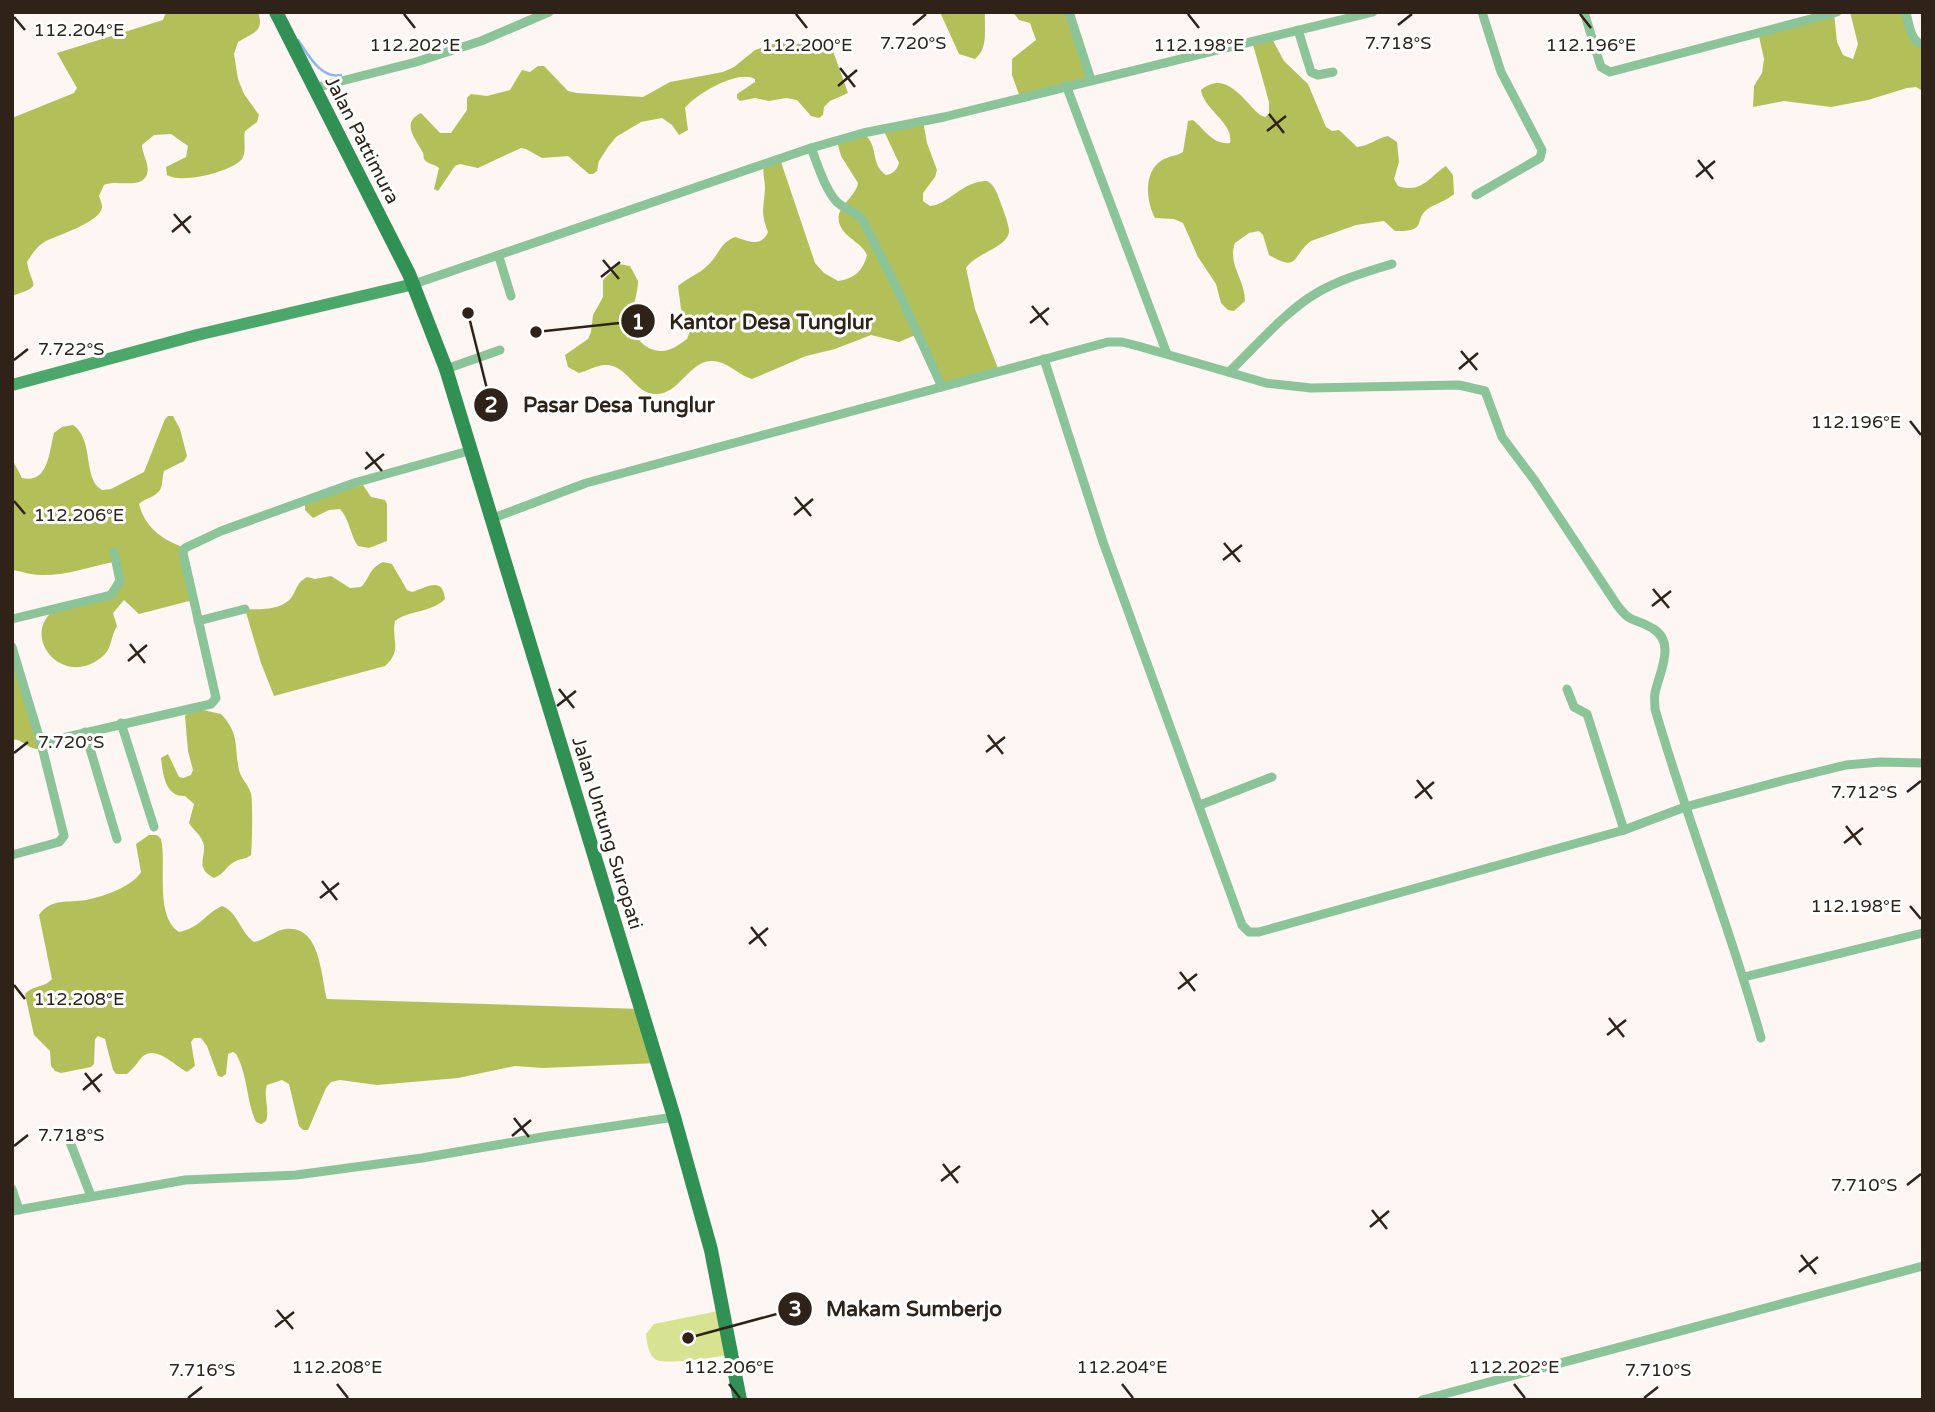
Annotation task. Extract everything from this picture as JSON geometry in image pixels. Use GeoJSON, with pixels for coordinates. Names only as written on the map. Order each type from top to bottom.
{"type":"FeatureCollection","features":[{"type":"Feature","properties":{"kind":"main road","name":"Jalan Pattimura"},"geometry":{"type":"LineString","coordinates":[[276,12],[414,284]]}},
{"type":"Feature","properties":{"kind":"main road","name":"Jalan Untung Suropati"},"geometry":{"type":"LineString","coordinates":[[414,284],[446,369],[472,450],[674,1117],[711,1250],[740,1400]]}},
{"type":"Feature","properties":{"kind":"street"},"geometry":{"type":"LineString","coordinates":[[314,88],[455,49],[549,12]]}},
{"type":"Feature","properties":{"kind":"street"},"geometry":{"type":"LineString","coordinates":[[1069,12],[1091,80]]}},
{"type":"Feature","properties":{"kind":"street"},"geometry":{"type":"LineString","coordinates":[[12,385],[197,335],[414,284],[811,148],[863,133],[944,117],[1373,12]]}},
{"type":"Feature","properties":{"kind":"street"},"geometry":{"type":"LineString","coordinates":[[1476,195],[1539,158],[1542,150],[1501,72],[1482,12]]}},
{"type":"Feature","properties":{"kind":"street"},"geometry":{"type":"LineString","coordinates":[[1584,12],[1601,66],[1610,72],[1837,12]]}},
{"type":"Feature","properties":{"kind":"street"},"geometry":{"type":"LineString","coordinates":[[1906,12],[1913,39],[1923,45]]}},
{"type":"Feature","properties":{"kind":"street"},"geometry":{"type":"LineString","coordinates":[[1298,30],[1311,72],[1318,75],[1333,72]]}},
{"type":"Feature","properties":{"kind":"street"},"geometry":{"type":"LineString","coordinates":[[1066,85],[1167,354]]}},
{"type":"Feature","properties":{"kind":"street"},"geometry":{"type":"LineString","coordinates":[[811,148],[831,194],[838,203],[859,214],[863,220],[942,387]]}},
{"type":"Feature","properties":{"kind":"street"},"geometry":{"type":"LineString","coordinates":[[499,257],[511,296]]}},
{"type":"Feature","properties":{"kind":"street"},"geometry":{"type":"LineString","coordinates":[[1229,372],[1315,293],[1392,264]]}},
{"type":"Feature","properties":{"kind":"street"},"geometry":{"type":"LineString","coordinates":[[491,519],[586,483],[1115,342],[1266,383],[1311,388],[1459,385],[1480,388],[1485,391],[1502,437],[1535,481],[1617,605],[1628,620],[1652,628],[1661,635],[1666,650],[1654,695],[1655,709],[1685,807],[1744,977],[1761,1038]]}},
{"type":"Feature","properties":{"kind":"street"},"geometry":{"type":"LineString","coordinates":[[446,369],[500,350]]}},
{"type":"Feature","properties":{"kind":"street"},"geometry":{"type":"LineString","coordinates":[[1044,359],[1103,542],[1242,925],[1249,932],[1259,932],[1624,830],[1685,807],[1846,765],[1880,762],[1923,764]]}},
{"type":"Feature","properties":{"kind":"street"},"geometry":{"type":"LineString","coordinates":[[41,743],[211,704],[216,698],[183,553],[191,543],[354,483],[472,450]]}},
{"type":"Feature","properties":{"kind":"street"},"geometry":{"type":"LineString","coordinates":[[12,619],[111,595],[120,581],[114,552]]}},
{"type":"Feature","properties":{"kind":"street"},"geometry":{"type":"LineString","coordinates":[[198,621],[245,609]]}},
{"type":"Feature","properties":{"kind":"street"},"geometry":{"type":"LineString","coordinates":[[12,647],[41,743],[64,836],[59,842],[12,855]]}},
{"type":"Feature","properties":{"kind":"street"},"geometry":{"type":"LineString","coordinates":[[1567,689],[1574,707],[1587,714],[1624,830]]}},
{"type":"Feature","properties":{"kind":"street"},"geometry":{"type":"LineString","coordinates":[[121,723],[154,827]]}},
{"type":"Feature","properties":{"kind":"street"},"geometry":{"type":"LineString","coordinates":[[85,732],[117,839]]}},
{"type":"Feature","properties":{"kind":"street"},"geometry":{"type":"LineString","coordinates":[[1200,805],[1272,777]]}},
{"type":"Feature","properties":{"kind":"street"},"geometry":{"type":"LineString","coordinates":[[1744,977],[1923,933]]}},
{"type":"Feature","properties":{"kind":"street"},"geometry":{"type":"LineString","coordinates":[[12,1189],[15,1211],[186,1180],[296,1175],[422,1158],[674,1117]]}},
{"type":"Feature","properties":{"kind":"street"},"geometry":{"type":"LineString","coordinates":[[70,1142],[91,1196]]}},
{"type":"Feature","properties":{"kind":"street"},"geometry":{"type":"LineString","coordinates":[[1422,1400],[1923,1266]]}},
{"type":"Feature","properties":{"kind":"green space"},"geometry":{"type":"Polygon","coordinates":[[[166,12],[258,12],[258,28],[238,42],[234,54],[238,79],[244,94],[259,115],[257,122],[245,131],[242,159],[228,168],[206,175],[174,177],[167,175],[166,167],[186,157],[188,146],[171,134],[154,135],[142,145],[147,167],[144,179],[134,183],[104,185],[99,196],[102,207],[100,213],[87,223],[40,245],[27,262],[33,281],[32,287],[12,296],[12,118],[74,93],[77,88],[57,53],[163,20],[166,12]]]}},
{"type":"Feature","properties":{"kind":"green space"},"geometry":{"type":"Polygon","coordinates":[[[940,12],[985,12],[984,44],[975,59],[959,54],[940,12]]]}},
{"type":"Feature","properties":{"kind":"green space"},"geometry":{"type":"Polygon","coordinates":[[[1013,12],[1069,12],[1091,80],[1020,97],[1012,75],[1012,59],[1036,40],[1030,23],[1019,20],[1013,12]]]}},
{"type":"Feature","properties":{"kind":"green space"},"geometry":{"type":"Polygon","coordinates":[[[1850,12],[1906,12],[1913,39],[1923,45],[1923,91],[1916,87],[1907,88],[1868,100],[1831,107],[1784,101],[1753,107],[1754,86],[1762,73],[1764,59],[1758,32],[1834,13],[1837,42],[1843,55],[1853,59],[1858,44],[1850,12]]]}},
{"type":"Feature","properties":{"kind":"green space"},"geometry":{"type":"Polygon","coordinates":[[[1271,37],[1284,61],[1308,84],[1326,127],[1332,131],[1339,130],[1357,147],[1388,136],[1397,142],[1399,162],[1394,179],[1398,186],[1420,186],[1446,166],[1453,175],[1454,194],[1424,212],[1419,224],[1413,229],[1395,231],[1384,221],[1356,225],[1311,241],[1294,260],[1286,263],[1269,255],[1263,235],[1259,231],[1249,233],[1235,243],[1233,251],[1245,301],[1234,311],[1228,310],[1221,303],[1216,284],[1198,257],[1183,223],[1174,219],[1155,218],[1148,195],[1149,179],[1156,165],[1162,160],[1183,152],[1188,121],[1193,120],[1219,142],[1230,143],[1228,129],[1203,97],[1201,90],[1210,84],[1218,83],[1234,89],[1260,115],[1265,117],[1269,114],[1269,102],[1252,41],[1271,37]]]}},
{"type":"Feature","properties":{"kind":"green space"},"geometry":{"type":"Polygon","coordinates":[[[779,42],[824,46],[833,51],[848,93],[830,101],[819,118],[811,116],[797,100],[786,98],[769,101],[755,98],[740,101],[737,94],[755,82],[755,79],[738,77],[718,84],[690,102],[685,108],[688,130],[679,135],[672,125],[662,118],[641,122],[616,137],[593,174],[589,174],[568,156],[542,158],[521,148],[478,168],[460,164],[455,166],[438,191],[434,189],[439,168],[424,159],[412,132],[411,122],[421,113],[440,133],[451,133],[467,110],[467,98],[471,94],[487,96],[510,90],[522,70],[530,72],[538,66],[544,66],[568,91],[643,97],[670,82],[723,72],[734,67],[755,50],[779,42]]]}},
{"type":"Feature","properties":{"kind":"green space"},"geometry":{"type":"Polygon","coordinates":[[[923,121],[927,143],[937,170],[923,193],[923,201],[930,206],[937,205],[970,185],[987,181],[996,191],[1007,220],[1009,230],[1004,241],[966,268],[975,309],[999,371],[942,387],[919,336],[899,342],[871,335],[835,349],[806,356],[752,379],[723,363],[709,361],[693,369],[664,393],[655,394],[642,389],[613,366],[602,365],[579,373],[568,367],[565,355],[588,339],[593,315],[603,297],[603,280],[619,264],[630,266],[638,281],[632,319],[635,333],[642,344],[661,351],[673,348],[687,339],[690,331],[681,309],[678,286],[707,266],[722,246],[735,237],[758,242],[765,237],[768,232],[763,215],[764,165],[780,159],[815,263],[824,273],[838,281],[853,276],[863,266],[867,255],[861,246],[844,232],[839,222],[840,212],[858,183],[841,156],[837,141],[863,133],[871,143],[878,165],[886,175],[894,171],[899,163],[883,129],[923,121]]]}},
{"type":"Feature","properties":{"kind":"green space"},"geometry":{"type":"Polygon","coordinates":[[[168,416],[173,416],[180,429],[187,456],[184,461],[164,471],[160,490],[139,504],[146,520],[156,532],[185,548],[193,600],[139,614],[124,600],[113,613],[117,626],[109,649],[104,655],[89,665],[75,667],[62,664],[52,657],[45,647],[43,624],[51,613],[111,595],[117,588],[113,562],[50,575],[12,570],[12,459],[22,478],[31,479],[38,476],[49,457],[54,433],[62,427],[73,425],[84,440],[96,485],[102,490],[111,489],[144,472],[168,416]]]}},
{"type":"Feature","properties":{"kind":"green space"},"geometry":{"type":"Polygon","coordinates":[[[363,485],[371,497],[385,500],[387,504],[387,541],[369,548],[358,546],[340,509],[329,510],[313,518],[305,510],[305,500],[363,485]]]}},
{"type":"Feature","properties":{"kind":"green space"},"geometry":{"type":"Polygon","coordinates":[[[383,562],[392,564],[407,590],[412,592],[437,585],[444,592],[445,599],[433,607],[395,621],[394,655],[385,666],[274,696],[245,609],[265,609],[284,604],[299,583],[307,577],[315,579],[331,576],[350,588],[361,587],[372,570],[383,562]]]}},
{"type":"Feature","properties":{"kind":"green space"},"geometry":{"type":"Polygon","coordinates":[[[12,650],[42,749],[12,740],[12,650]]]}},
{"type":"Feature","properties":{"kind":"green space"},"geometry":{"type":"Polygon","coordinates":[[[203,710],[221,714],[231,728],[239,770],[252,798],[251,855],[234,862],[214,878],[204,870],[203,842],[189,823],[194,804],[185,796],[169,789],[161,758],[168,754],[179,777],[191,775],[193,770],[188,751],[185,716],[187,713],[203,710]]]}},
{"type":"Feature","properties":{"kind":"green space"},"geometry":{"type":"Polygon","coordinates":[[[149,835],[157,835],[161,839],[166,914],[179,932],[198,924],[222,906],[232,913],[254,942],[281,930],[297,930],[313,943],[321,966],[327,999],[641,1009],[658,1063],[543,1068],[515,1066],[458,1078],[377,1085],[340,1080],[331,1082],[326,1088],[308,1130],[299,1126],[289,1084],[282,1080],[267,1085],[266,1121],[261,1124],[256,1122],[243,1070],[236,1054],[228,1054],[226,1074],[218,1076],[207,1046],[201,1038],[194,1038],[191,1042],[195,1066],[187,1072],[153,1053],[142,1057],[127,1074],[116,1074],[105,1039],[98,1036],[95,1039],[94,1064],[91,1067],[61,1073],[55,1071],[51,1066],[50,1051],[34,1035],[25,994],[52,979],[39,915],[54,904],[100,896],[131,882],[141,872],[136,844],[149,835]]]}},
{"type":"Feature","properties":{"kind":"green space"},"geometry":{"type":"Polygon","coordinates":[[[723,1310],[732,1354],[669,1362],[655,1359],[651,1354],[646,1334],[654,1324],[723,1310]]]}},
{"type":"Feature","properties":{"kind":"waterway"},"geometry":{"type":"LineString","coordinates":[[298,40],[321,69],[327,73],[341,75]]}},
{"type":"Feature","properties":{"kind":"place","name":"Pasar Desa Tunglur"},"geometry":{"type":"Point","coordinates":[468,313]}},
{"type":"Feature","properties":{"kind":"place","name":"Kantor Desa Tunglur"},"geometry":{"type":"Point","coordinates":[536,332]}},
{"type":"Feature","properties":{"kind":"place","name":"Makam Sumberjo"},"geometry":{"type":"Point","coordinates":[688,1338]}}]}
